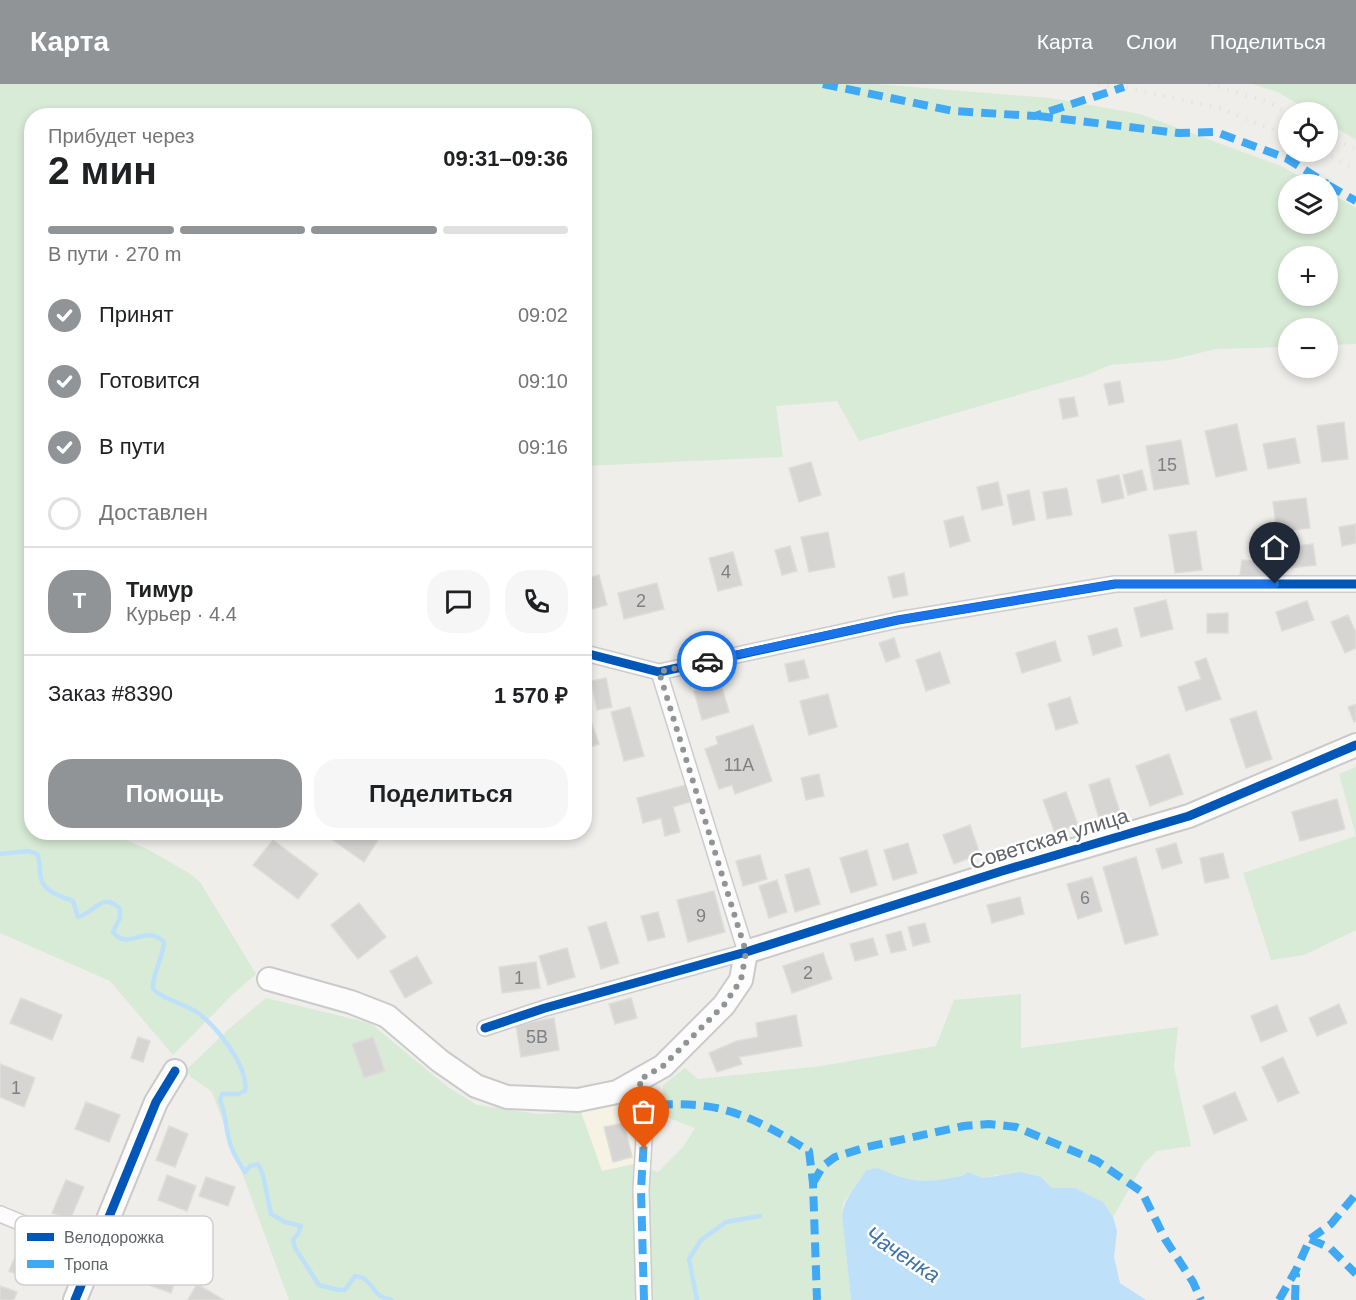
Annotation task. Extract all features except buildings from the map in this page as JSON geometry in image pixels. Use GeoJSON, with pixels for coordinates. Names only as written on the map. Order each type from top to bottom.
{"type":"FeatureCollection","features":[{"type":"Feature","properties":{"kind":"street"},"geometry":{"type":"LineString","coordinates":[[592,655],[659,672],[898,620],[1115,584],[1356,584]]}},
{"type":"Feature","properties":{"kind":"street"},"geometry":{"type":"LineString","coordinates":[[269,979],[351,1002],[387,1016],[440,1061],[476,1086],[507,1097],[578,1100],[616,1092],[663,1066],[724,1005],[741,980],[746,952],[659,672]]}},
{"type":"Feature","properties":{"kind":"street","name":"Советская улица"},"geometry":{"type":"LineString","coordinates":[[746,952],[1002,871],[1189,816],[1356,745]]}},
{"type":"Feature","properties":{"kind":"street"},"geometry":{"type":"LineString","coordinates":[[485,1028],[545,1008],[746,952]]}},
{"type":"Feature","properties":{"kind":"street"},"geometry":{"type":"LineString","coordinates":[[108,1216],[156,1102],[175,1071]]}},
{"type":"Feature","properties":{"kind":"street"},"geometry":{"type":"LineString","coordinates":[[639,1080],[646,1105],[641,1190],[644,1300]]}},
{"type":"Feature","properties":{"kind":"street"},"geometry":{"type":"LineString","coordinates":[[0,1214],[15,1220]]}},
{"type":"Feature","properties":{"kind":"street"},"geometry":{"type":"LineString","coordinates":[[75,1300],[81,1285]]}},
{"type":"Feature","properties":{"kind":"shaded area"},"geometry":{"type":"Polygon","coordinates":[[[632,1101],[634,1164],[602,1172],[581,1112],[632,1101]]]}},
{"type":"Feature","properties":{"kind":"green space"},"geometry":{"type":"Polygon","coordinates":[[[0,84],[876,84],[1050,98],[1140,114],[1281,166],[1296,174],[1278,174],[1278,234],[1338,234],[1338,198],[1356,208],[1356,344],[1338,345],[1338,318],[1278,318],[1278,347],[1216,349],[1170,360],[1110,365],[1087,375],[859,441],[837,401],[776,406],[783,457],[592,466],[592,108],[24,108],[24,840],[127,840],[149,850],[200,882],[256,974],[173,1055],[110,981],[0,933],[0,84]]]}},
{"type":"Feature","properties":{"kind":"green space"},"geometry":{"type":"Polygon","coordinates":[[[1252,84],[1356,84],[1356,140],[1338,129],[1338,102],[1294,102],[1278,92],[1252,84]]]}},
{"type":"Feature","properties":{"kind":"green space"},"geometry":{"type":"Polygon","coordinates":[[[1356,767],[1356,836],[1339,774],[1356,767]]]}},
{"type":"Feature","properties":{"kind":"green space"},"geometry":{"type":"Polygon","coordinates":[[[1356,836],[1356,930],[1304,955],[1271,960],[1243,873],[1356,836]]]}},
{"type":"Feature","properties":{"kind":"green space"},"geometry":{"type":"Polygon","coordinates":[[[1021,994],[1021,1048],[1178,1027],[1174,1067],[1191,1146],[1157,1151],[1144,1163],[1113,1217],[1103,1202],[1075,1188],[1052,1188],[1041,1177],[996,1175],[983,1178],[968,1172],[962,1176],[920,1182],[880,1170],[866,1170],[843,1203],[842,1215],[851,1300],[289,1300],[212,1092],[191,1077],[186,1070],[266,998],[370,1023],[448,1087],[477,1105],[538,1114],[581,1112],[602,1171],[634,1164],[658,1172],[683,1147],[695,1128],[664,1116],[663,1085],[685,1068],[698,1079],[821,1066],[936,1046],[954,1000],[1021,994]]]}},
{"type":"Feature","properties":{"kind":"water"},"geometry":{"type":"Polygon","coordinates":[[[878,1168],[920,1181],[962,1176],[968,1172],[983,1178],[1021,1172],[1041,1177],[1052,1188],[1075,1188],[1103,1202],[1113,1217],[1117,1231],[1114,1257],[1120,1283],[1146,1300],[851,1300],[843,1209],[866,1170],[878,1168]]]}},
{"type":"Feature","properties":{"kind":"waterway","name":"Чаченка"},"geometry":{"type":"LineString","coordinates":[[0,854],[28,851],[37,854],[43,884],[54,893],[73,901],[78,917],[99,904],[108,902],[120,909],[120,918],[113,932],[119,937],[131,939],[150,935],[164,942],[153,989],[206,1019],[237,1059],[245,1081],[245,1091],[238,1094],[222,1094],[220,1101],[231,1144],[240,1164],[245,1172],[250,1166],[258,1164],[263,1175],[271,1214],[285,1222],[301,1226],[293,1240],[295,1248],[319,1285],[345,1290],[355,1276],[366,1280],[379,1295],[392,1300]]}},
{"type":"Feature","properties":{"kind":"waterway","name":"Чаченка"},"geometry":{"type":"LineString","coordinates":[[697,1300],[689,1259],[701,1240],[726,1222],[760,1216]]}},
{"type":"Feature","properties":{"kind":"railway"},"geometry":{"type":"LineString","coordinates":[[1098,84],[1124,87],[1219,108],[1278,132]]}},
{"type":"Feature","properties":{"kind":"railway"},"geometry":{"type":"LineString","coordinates":[[1209,84],[1268,102],[1278,108]]}},
{"type":"Feature","properties":{"kind":"railway"},"geometry":{"type":"LineString","coordinates":[[1338,140],[1356,150]]}},
{"type":"Feature","properties":{"kind":"railway"},"geometry":{"type":"LineString","coordinates":[[1338,160],[1356,170]]}},
{"type":"Feature","properties":{"kind":"marked path"},"geometry":{"type":"LineString","coordinates":[[823,84],[953,111],[1035,116],[1124,87]]}},
{"type":"Feature","properties":{"kind":"marked path"},"geometry":{"type":"LineString","coordinates":[[1038,116],[1178,133],[1216,132],[1286,158],[1311,174]]}},
{"type":"Feature","properties":{"kind":"marked path"},"geometry":{"type":"LineString","coordinates":[[1338,191],[1356,201]]}},
{"type":"Feature","properties":{"kind":"marked path"},"geometry":{"type":"LineString","coordinates":[[644,1300],[641,1190],[646,1105],[676,1104],[706,1106],[736,1113],[809,1151],[813,1183],[817,1300]]}},
{"type":"Feature","properties":{"kind":"marked path"},"geometry":{"type":"LineString","coordinates":[[813,1183],[823,1166],[835,1157],[867,1147],[964,1126],[989,1124],[1016,1127],[1097,1161],[1142,1192],[1165,1239],[1193,1282],[1201,1300]]}},
{"type":"Feature","properties":{"kind":"marked path"},"geometry":{"type":"LineString","coordinates":[[1279,1300],[1310,1239],[1331,1224],[1356,1194]]}},
{"type":"Feature","properties":{"kind":"marked path"},"geometry":{"type":"LineString","coordinates":[[1310,1239],[1330,1248],[1356,1274]]}},
{"type":"Feature","properties":{"kind":"marked path"},"geometry":{"type":"LineString","coordinates":[[1295,1300],[1296,1273]]}},
{"type":"Feature","properties":{"kind":"cycle path"},"geometry":{"type":"LineString","coordinates":[[592,655],[659,672],[898,620],[1115,584],[1356,584]]}},
{"type":"Feature","properties":{"kind":"cycle path"},"geometry":{"type":"LineString","coordinates":[[485,1028],[545,1008],[746,952],[1002,871],[1189,816],[1356,745]]}},
{"type":"Feature","properties":{"kind":"cycle path"},"geometry":{"type":"LineString","coordinates":[[109,1216],[156,1102],[175,1071]]}},
{"type":"Feature","properties":{"kind":"cycle path"},"geometry":{"type":"LineString","coordinates":[[75,1300],[81,1285]]}},
{"type":"Feature","properties":{"kind":"way so far"},"geometry":{"type":"LineString","coordinates":[[644,1148],[646,1105],[639,1080],[663,1066],[724,1005],[741,980],[746,952],[659,672],[707,661]]}},
{"type":"Feature","properties":{"kind":"route"},"geometry":{"type":"LineString","coordinates":[[707,661],[898,620],[1115,584],[1275,584]]}}]}
